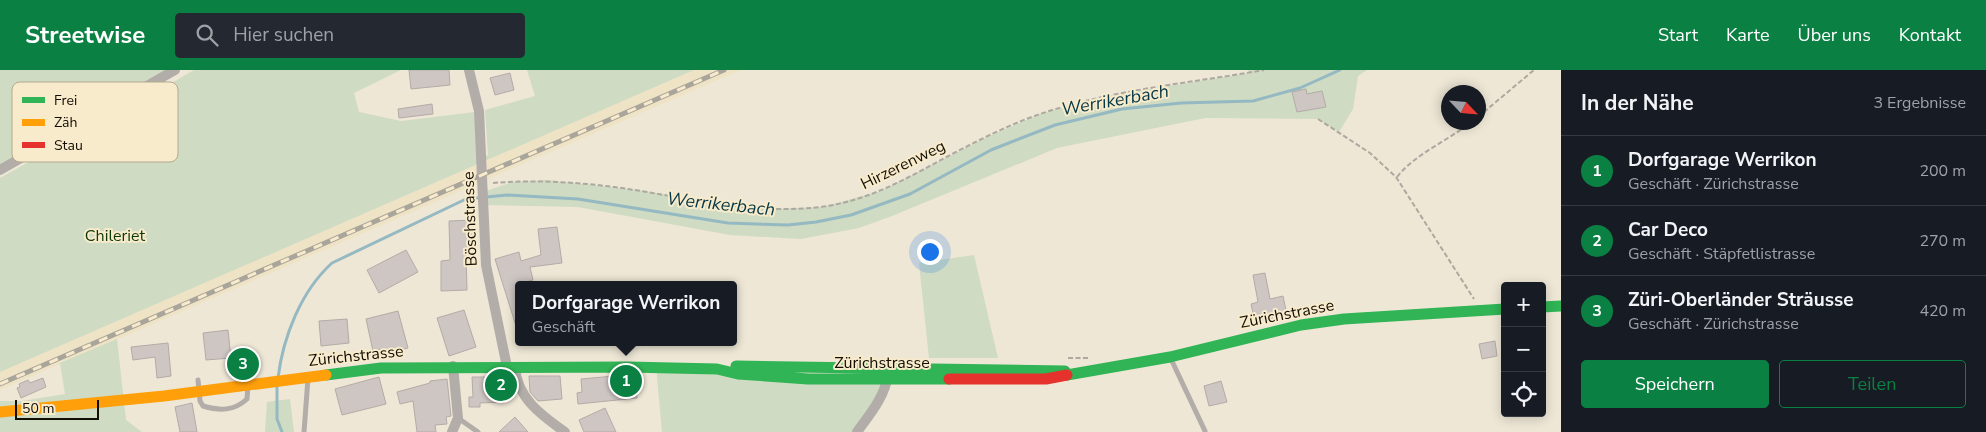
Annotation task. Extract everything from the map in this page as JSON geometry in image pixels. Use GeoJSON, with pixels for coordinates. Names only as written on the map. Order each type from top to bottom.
{"type":"FeatureCollection","features":[{"type":"Feature","properties":{"kind":"main road"},"geometry":{"type":"LineString","coordinates":[[1546,307],[1561,306]]}},
{"type":"Feature","properties":{"kind":"main road","name":"Zürichstrasse"},"geometry":{"type":"LineString","coordinates":[[717,369],[738,374],[774,377],[888,380],[1046,379],[1170,357],[1301,325],[1344,319],[1501,309]]}},
{"type":"Feature","properties":{"kind":"main road","name":"Zürichstrasse"},"geometry":{"type":"LineString","coordinates":[[0,412],[198,386],[248,385],[381,368],[453,366],[717,369],[731,366],[1045,368],[1078,372]]}},
{"type":"Feature","properties":{"kind":"street"},"geometry":{"type":"LineString","coordinates":[[154,82],[175,70]]}},
{"type":"Feature","properties":{"kind":"street","name":"Böschstrasse"},"geometry":{"type":"LineString","coordinates":[[469,70],[480,111],[482,205],[486,264],[511,367],[523,396],[540,414],[565,432]]}},
{"type":"Feature","properties":{"kind":"street"},"geometry":{"type":"LineString","coordinates":[[0,170],[14,162]]}},
{"type":"Feature","properties":{"kind":"street"},"geometry":{"type":"LineString","coordinates":[[452,432],[458,418],[453,366]]}},
{"type":"Feature","properties":{"kind":"street"},"geometry":{"type":"LineString","coordinates":[[857,432],[877,405],[888,380],[889,367]]}},
{"type":"Feature","properties":{"kind":"lane"},"geometry":{"type":"LineString","coordinates":[[1170,357],[1205,431]]}},
{"type":"Feature","properties":{"kind":"lane"},"geometry":{"type":"LineString","coordinates":[[304,432],[308,378]]}},
{"type":"Feature","properties":{"kind":"lane"},"geometry":{"type":"LineString","coordinates":[[198,386],[203,406],[226,410],[239,407],[247,399],[248,385]]}},
{"type":"Feature","properties":{"kind":"lane"},"geometry":{"type":"LineString","coordinates":[[458,418],[478,432]]}},
{"type":"Feature","properties":{"kind":"path","name":"Hirzerenweg"},"geometry":{"type":"LineString","coordinates":[[483,189],[547,180],[638,190],[743,208],[822,207],[881,191],[987,136],[1040,114],[1101,97],[1264,70]]}},
{"type":"Feature","properties":{"kind":"path"},"geometry":{"type":"LineString","coordinates":[[1486,110],[1534,70]]}},
{"type":"Feature","properties":{"kind":"path"},"geometry":{"type":"LineString","coordinates":[[1318,119],[1370,153],[1396,177],[1471,292]]}},
{"type":"Feature","properties":{"kind":"path"},"geometry":{"type":"LineString","coordinates":[[1396,177],[1405,166],[1462,130]]}},
{"type":"Feature","properties":{"kind":"path"},"geometry":{"type":"LineString","coordinates":[[1061,358],[1090,358]]}},
{"type":"Feature","properties":{"kind":"shaded area"},"geometry":{"type":"Polygon","coordinates":[[[694,70],[741,70],[0,390],[0,372],[694,70]]]}},
{"type":"Feature","properties":{"kind":"green space"},"geometry":{"type":"Polygon","coordinates":[[[0,70],[167,70],[146,82],[12,82],[12,158],[0,165],[0,70]]]}},
{"type":"Feature","properties":{"kind":"green space","name":"Chileriet"},"geometry":{"type":"Polygon","coordinates":[[[194,70],[401,70],[354,93],[359,112],[401,121],[475,112],[482,158],[488,155],[485,110],[535,96],[527,70],[694,70],[0,372],[0,178],[29,162],[178,162],[178,82],[173,82],[194,70]]]}},
{"type":"Feature","properties":{"kind":"green space"},"geometry":{"type":"Polygon","coordinates":[[[1248,70],[1367,70],[1358,76],[1353,109],[1339,132],[1318,119],[1205,118],[1057,148],[859,228],[801,239],[730,235],[578,207],[482,205],[483,192],[512,182],[547,180],[638,190],[743,207],[773,209],[822,207],[881,191],[987,137],[1040,114],[1101,97],[1249,73],[1248,70]]]}},
{"type":"Feature","properties":{"kind":"green space"},"geometry":{"type":"Polygon","coordinates":[[[974,255],[998,358],[929,358],[919,263],[974,255]]]}},
{"type":"Feature","properties":{"kind":"green space"},"geometry":{"type":"Polygon","coordinates":[[[117,339],[126,420],[142,432],[0,432],[0,401],[22,401],[65,394],[60,363],[117,339]]]}},
{"type":"Feature","properties":{"kind":"green space"},"geometry":{"type":"Polygon","coordinates":[[[656,366],[888,380],[857,432],[662,432],[656,366]]]}},
{"type":"Feature","properties":{"kind":"green space"},"geometry":{"type":"Polygon","coordinates":[[[290,399],[294,432],[265,432],[267,402],[290,399]]]}},
{"type":"Feature","properties":{"kind":"building"},"geometry":{"type":"Polygon","coordinates":[[[409,70],[449,70],[450,85],[411,89],[409,70]]]}},
{"type":"Feature","properties":{"kind":"building"},"geometry":{"type":"Polygon","coordinates":[[[510,73],[514,90],[495,95],[490,78],[510,73]]]}},
{"type":"Feature","properties":{"kind":"building"},"geometry":{"type":"Polygon","coordinates":[[[1306,89],[1307,94],[1322,91],[1326,107],[1297,112],[1292,92],[1306,89]]]}},
{"type":"Feature","properties":{"kind":"building"},"geometry":{"type":"Polygon","coordinates":[[[432,104],[433,114],[399,118],[398,109],[432,104]]]}},
{"type":"Feature","properties":{"kind":"building"},"geometry":{"type":"Polygon","coordinates":[[[474,220],[475,250],[466,250],[467,290],[441,291],[441,261],[450,260],[449,221],[474,220]]]}},
{"type":"Feature","properties":{"kind":"building"},"geometry":{"type":"Polygon","coordinates":[[[557,227],[562,263],[530,267],[533,280],[515,281],[515,323],[495,259],[519,252],[521,261],[541,255],[538,229],[557,227]]]}},
{"type":"Feature","properties":{"kind":"building"},"geometry":{"type":"Polygon","coordinates":[[[406,250],[418,272],[379,293],[367,270],[406,250]]]}},
{"type":"Feature","properties":{"kind":"building"},"geometry":{"type":"Polygon","coordinates":[[[1265,273],[1270,299],[1283,296],[1287,315],[1255,322],[1251,304],[1258,302],[1253,275],[1265,273]]]}},
{"type":"Feature","properties":{"kind":"building"},"geometry":{"type":"Polygon","coordinates":[[[464,310],[476,347],[449,356],[437,318],[464,310]]]}},
{"type":"Feature","properties":{"kind":"building"},"geometry":{"type":"Polygon","coordinates":[[[398,311],[408,348],[382,355],[380,349],[373,351],[366,319],[398,311]]]}},
{"type":"Feature","properties":{"kind":"building"},"geometry":{"type":"Polygon","coordinates":[[[347,319],[349,343],[321,346],[319,321],[347,319]]]}},
{"type":"Feature","properties":{"kind":"building"},"geometry":{"type":"Polygon","coordinates":[[[228,330],[231,358],[206,360],[203,333],[228,330]]]}},
{"type":"Feature","properties":{"kind":"building"},"geometry":{"type":"Polygon","coordinates":[[[1495,341],[1497,356],[1482,359],[1479,344],[1495,341]]]}},
{"type":"Feature","properties":{"kind":"building"},"geometry":{"type":"Polygon","coordinates":[[[168,343],[171,376],[157,378],[155,357],[133,360],[131,347],[168,343]]]}},
{"type":"Feature","properties":{"kind":"building"},"geometry":{"type":"Polygon","coordinates":[[[529,376],[560,376],[562,399],[538,401],[530,392],[529,376]]]}},
{"type":"Feature","properties":{"kind":"building"},"geometry":{"type":"Polygon","coordinates":[[[636,376],[637,398],[578,404],[577,393],[582,392],[581,379],[636,376]]]}},
{"type":"Feature","properties":{"kind":"building"},"geometry":{"type":"Polygon","coordinates":[[[379,377],[386,404],[342,415],[335,389],[379,377]]]}},
{"type":"Feature","properties":{"kind":"building"},"geometry":{"type":"Polygon","coordinates":[[[472,377],[486,377],[487,382],[505,381],[505,402],[480,403],[480,407],[469,407],[469,397],[473,397],[472,377]]]}},
{"type":"Feature","properties":{"kind":"building"},"geometry":{"type":"Polygon","coordinates":[[[43,378],[46,387],[21,398],[17,388],[20,387],[19,384],[28,380],[30,383],[43,378]]]}},
{"type":"Feature","properties":{"kind":"building"},"geometry":{"type":"Polygon","coordinates":[[[447,379],[451,416],[446,417],[447,424],[435,425],[436,432],[417,432],[413,401],[400,404],[397,392],[430,383],[430,381],[447,379]]]}},
{"type":"Feature","properties":{"kind":"building"},"geometry":{"type":"Polygon","coordinates":[[[1221,381],[1227,402],[1209,406],[1204,386],[1221,381]]]}},
{"type":"Feature","properties":{"kind":"building"},"geometry":{"type":"Polygon","coordinates":[[[192,403],[197,432],[180,432],[175,407],[192,403]]]}},
{"type":"Feature","properties":{"kind":"building"},"geometry":{"type":"Polygon","coordinates":[[[605,408],[616,432],[584,432],[579,420],[605,408]]]}},
{"type":"Feature","properties":{"kind":"building"},"geometry":{"type":"Polygon","coordinates":[[[515,417],[528,432],[499,432],[515,417]]]}},
{"type":"Feature","properties":{"kind":"waterway","name":"Werrikerbach"},"geometry":{"type":"LineString","coordinates":[[278,378],[284,347],[295,316],[311,287],[332,263],[466,199],[507,195],[578,199],[728,223],[788,225],[816,222],[851,215],[910,194],[991,150],[1055,125],[1122,109],[1181,103],[1253,101],[1300,88],[1340,70]]}},
{"type":"Feature","properties":{"kind":"waterway","name":"Werrikerbach"},"geometry":{"type":"LineString","coordinates":[[277,386],[277,419],[282,432]]}},
{"type":"Feature","properties":{"kind":"railway"},"geometry":{"type":"LineString","coordinates":[[0,384],[724,70]]}},
{"type":"Feature","properties":{"kind":"traffic: fast"},"geometry":{"type":"LineString","coordinates":[[1546,307],[1561,306]]}},
{"type":"Feature","properties":{"kind":"traffic: fast"},"geometry":{"type":"LineString","coordinates":[[1067,375],[1170,357],[1301,325],[1344,319],[1501,309]]}},
{"type":"Feature","properties":{"kind":"traffic: fast"},"geometry":{"type":"LineString","coordinates":[[736,366],[1065,371]]}},
{"type":"Feature","properties":{"kind":"traffic: fast"},"geometry":{"type":"LineString","coordinates":[[326,375],[381,368],[628,367],[717,369],[738,374],[808,379],[949,379]]}},
{"type":"Feature","properties":{"kind":"traffic: slow"},"geometry":{"type":"LineString","coordinates":[[0,412],[164,396],[326,375]]}},
{"type":"Feature","properties":{"kind":"traffic: jam"},"geometry":{"type":"LineString","coordinates":[[949,379],[1046,379],[1067,375]]}},
{"type":"Feature","properties":{"kind":"place","name":"Züri-Oberländer Sträusse"},"geometry":{"type":"Point","coordinates":[243,364]}},
{"type":"Feature","properties":{"kind":"place","name":"Dorfgarage Werrikon"},"geometry":{"type":"Point","coordinates":[626,381]}},
{"type":"Feature","properties":{"kind":"place","name":"Car Deco"},"geometry":{"type":"Point","coordinates":[501,385]}}]}
